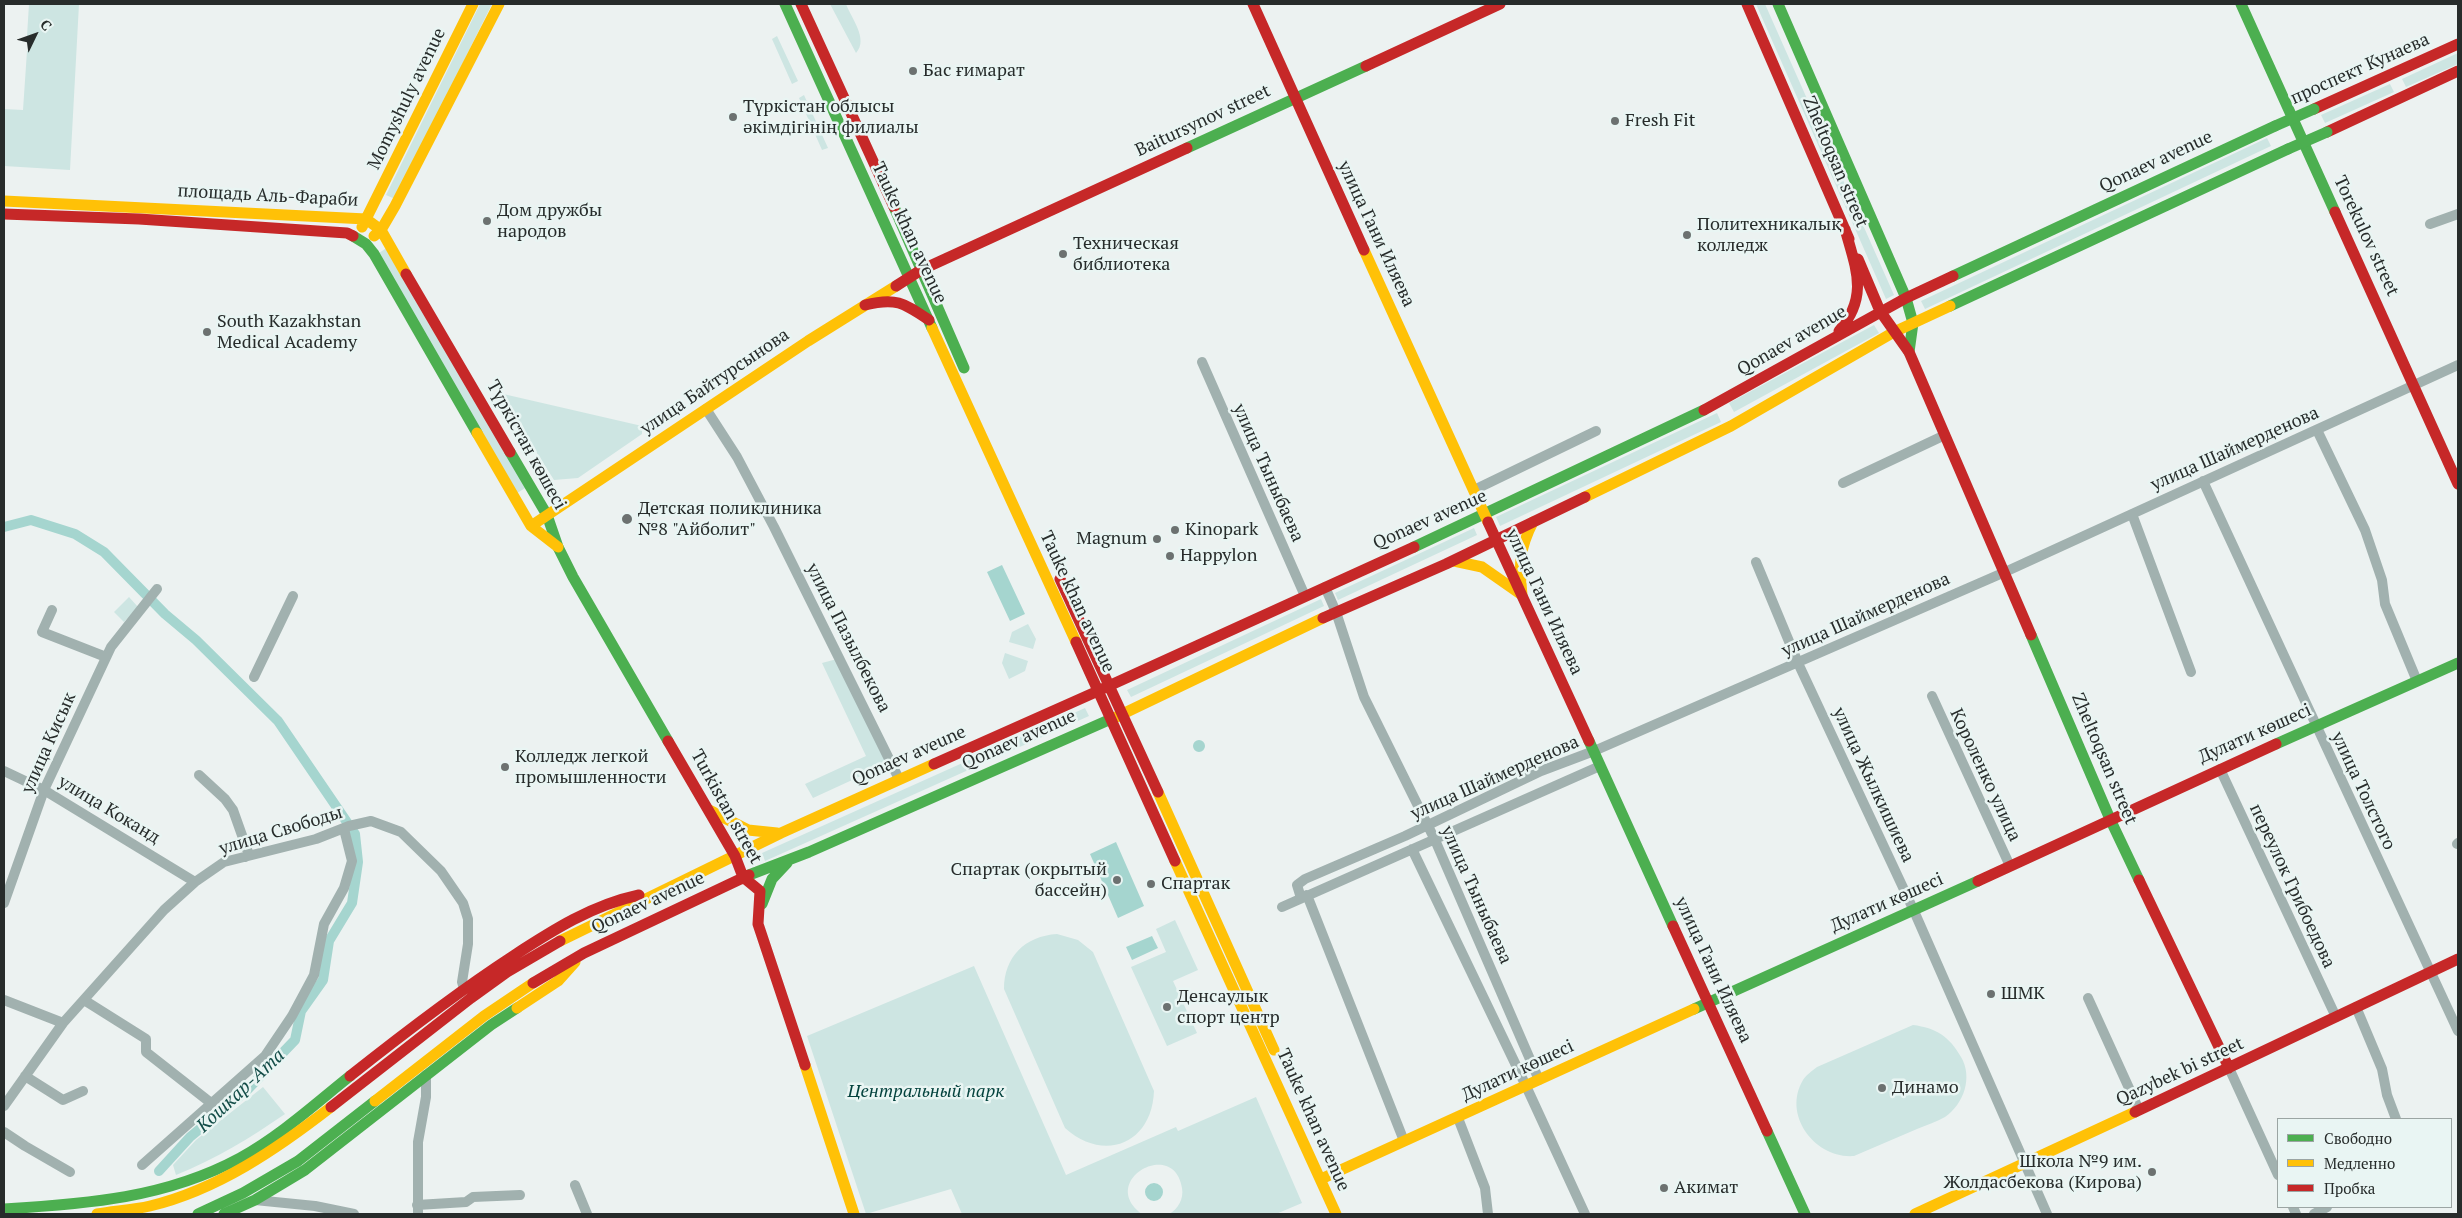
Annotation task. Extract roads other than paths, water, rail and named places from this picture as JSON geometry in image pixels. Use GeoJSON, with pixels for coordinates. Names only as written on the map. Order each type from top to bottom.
{"type":"FeatureCollection","features":[{"type":"Feature","properties":{"kind":"main road","name":"Momyshuly avenue"},"geometry":{"type":"LineString","coordinates":[[356,236],[473,4]]}},
{"type":"Feature","properties":{"kind":"main road","name":"Momyshuly avenue"},"geometry":{"type":"LineString","coordinates":[[381,230],[499,4]]}},
{"type":"Feature","properties":{"kind":"main road","name":"Tauke khan avenue"},"geometry":{"type":"LineString","coordinates":[[785,4],[1098,691],[1136,740],[1325,1177],[1336,1214]]}},
{"type":"Feature","properties":{"kind":"main road","name":"Tauke khan avenue"},"geometry":{"type":"LineString","coordinates":[[801,4],[922,270],[969,381],[1110,686],[1117,717],[1325,1177],[1348,1214]]}},
{"type":"Feature","properties":{"kind":"main road","name":"улица Гани Иляева"},"geometry":{"type":"LineString","coordinates":[[1253,4],[1805,1214]]}},
{"type":"Feature","properties":{"kind":"main road","name":"Baitursynov street"},"geometry":{"type":"LineString","coordinates":[[922,270],[1294,97],[1500,4]]}},
{"type":"Feature","properties":{"kind":"main road","name":"Zheltoqsan street"},"geometry":{"type":"LineString","coordinates":[[1748,4],[1880,311],[1909,352],[2110,819],[2229,1068]]}},
{"type":"Feature","properties":{"kind":"main road","name":"Zheltoqsan street"},"geometry":{"type":"LineString","coordinates":[[1778,4],[1906,298],[1913,323]]}},
{"type":"Feature","properties":{"kind":"main road","name":"Torekulov street"},"geometry":{"type":"LineString","coordinates":[[2241,4],[2458,484]]}},
{"type":"Feature","properties":{"kind":"main road","name":"проспект Кунаева"},"geometry":{"type":"LineString","coordinates":[[2288,149],[2327,132],[2458,44]]}},
{"type":"Feature","properties":{"kind":"main road","name":"проспект Кунаева"},"geometry":{"type":"LineString","coordinates":[[2276,126],[2314,109],[2398,85],[2458,71]]}},
{"type":"Feature","properties":{"kind":"main road","name":"Qonaev avenue"},"geometry":{"type":"LineString","coordinates":[[1336,612],[1372,598],[1534,522],[1725,414],[1832,338],[1880,311],[2276,126]]}},
{"type":"Feature","properties":{"kind":"main road","name":"Qonaev avenue"},"geometry":{"type":"LineString","coordinates":[[1305,596],[1485,514],[1725,414],[1913,323],[2288,149]]}},
{"type":"Feature","properties":{"kind":"main road","name":"площадь Аль-Фараби"},"geometry":{"type":"LineString","coordinates":[[4,201],[366,219],[381,230]]}},
{"type":"Feature","properties":{"kind":"main road","name":"площадь Аль-Фараби"},"geometry":{"type":"LineString","coordinates":[[4,214],[178,222],[347,233],[356,236],[366,243]]}},
{"type":"Feature","properties":{"kind":"main road"},"geometry":{"type":"LineString","coordinates":[[1832,338],[1848,322],[1860,294],[1857,273],[1845,229]]}},
{"type":"Feature","properties":{"kind":"main road"},"geometry":{"type":"LineString","coordinates":[[366,243],[381,230]]}},
{"type":"Feature","properties":{"kind":"main road","name":"Түркістан көшесі"},"geometry":{"type":"LineString","coordinates":[[381,230],[547,515],[558,548]]}},
{"type":"Feature","properties":{"kind":"main road","name":"Түркістан көшесі"},"geometry":{"type":"LineString","coordinates":[[366,243],[531,526],[558,548]]}},
{"type":"Feature","properties":{"kind":"main road","name":"улица Байтурсынова"},"geometry":{"type":"LineString","coordinates":[[531,526],[706,409],[922,270]]}},
{"type":"Feature","properties":{"kind":"main road"},"geometry":{"type":"LineString","coordinates":[[865,305],[887,298],[902,302],[930,320]]}},
{"type":"Feature","properties":{"kind":"main road"},"geometry":{"type":"LineString","coordinates":[[1909,352],[1913,323]]}},
{"type":"Feature","properties":{"kind":"main road"},"geometry":{"type":"LineString","coordinates":[[1522,595],[1519,556],[1523,542],[1534,522]]}},
{"type":"Feature","properties":{"kind":"main road","name":"Turkistan street"},"geometry":{"type":"LineString","coordinates":[[558,548],[735,856],[743,878],[760,891],[758,924],[854,1214]]}},
{"type":"Feature","properties":{"kind":"main road"},"geometry":{"type":"LineString","coordinates":[[1452,561],[1466,560],[1477,564],[1522,595]]}},
{"type":"Feature","properties":{"kind":"main road"},"geometry":{"type":"LineString","coordinates":[[1098,691],[1305,596]]}},
{"type":"Feature","properties":{"kind":"main road"},"geometry":{"type":"LineString","coordinates":[[1117,717],[1336,612]]}},
{"type":"Feature","properties":{"kind":"main road","name":"Дулати көшесі"},"geometry":{"type":"LineString","coordinates":[[1325,1177],[1914,911],[2220,769],[2458,663]]}},
{"type":"Feature","properties":{"kind":"main road","name":"Qonaev aveune"},"geometry":{"type":"LineString","coordinates":[[735,856],[899,779],[1098,691]]}},
{"type":"Feature","properties":{"kind":"main road"},"geometry":{"type":"LineString","coordinates":[[1136,740],[1133,728],[1135,719],[1151,702]]}},
{"type":"Feature","properties":{"kind":"main road","name":"Qonaev avenue"},"geometry":{"type":"LineString","coordinates":[[198,1214],[243,1193],[298,1161],[484,1016],[520,991],[584,953],[743,878],[791,860],[1117,717]]}},
{"type":"Feature","properties":{"kind":"main road"},"geometry":{"type":"LineString","coordinates":[[709,810],[748,830],[781,833]]}},
{"type":"Feature","properties":{"kind":"main road","name":"Qonaev avenue"},"geometry":{"type":"LineString","coordinates":[[97,1214],[150,1206],[189,1193],[234,1172],[286,1142],[471,998],[558,941],[735,856]]}},
{"type":"Feature","properties":{"kind":"main road"},"geometry":{"type":"LineString","coordinates":[[758,924],[764,895],[772,879],[791,860]]}},
{"type":"Feature","properties":{"kind":"main road"},"geometry":{"type":"LineString","coordinates":[[4,1209],[101,1203],[136,1198],[185,1183],[240,1158],[279,1133],[464,989],[540,938],[615,899],[655,893]]}},
{"type":"Feature","properties":{"kind":"main road"},"geometry":{"type":"LineString","coordinates":[[540,938],[558,941]]}},
{"type":"Feature","properties":{"kind":"main road"},"geometry":{"type":"LineString","coordinates":[[224,1214],[255,1200],[305,1170],[490,1025],[558,981],[584,953]]}},
{"type":"Feature","properties":{"kind":"main road","name":"Qazybek bi street"},"geometry":{"type":"LineString","coordinates":[[1915,1214],[2229,1068],[2458,958]]}},
{"type":"Feature","properties":{"kind":"main road"},"geometry":{"type":"LineString","coordinates":[[316,1148],[341,1142]]}},
{"type":"Feature","properties":{"kind":"main road"},"geometry":{"type":"LineString","coordinates":[[234,1172],[243,1193]]}},
{"type":"Feature","properties":{"kind":"street"},"geometry":{"type":"LineString","coordinates":[[2430,224],[2458,214]]}},
{"type":"Feature","properties":{"kind":"street","name":"улица Тыныбаева"},"geometry":{"type":"LineString","coordinates":[[1202,362],[1305,596]]}},
{"type":"Feature","properties":{"kind":"street","name":"улица Шаймерденова"},"geometry":{"type":"LineString","coordinates":[[1304,896],[1297,885],[1305,879],[1541,771],[1594,751],[2005,572],[2458,365]]}},
{"type":"Feature","properties":{"kind":"street","name":"улица Пазылбекова"},"geometry":{"type":"LineString","coordinates":[[706,409],[737,457],[774,526],[899,779]]}},
{"type":"Feature","properties":{"kind":"street"},"geometry":{"type":"LineString","coordinates":[[2317,430],[2365,530],[2382,580],[2385,604],[2417,681]]}},
{"type":"Feature","properties":{"kind":"street"},"geometry":{"type":"LineString","coordinates":[[1474,490],[1596,431]]}},
{"type":"Feature","properties":{"kind":"street"},"geometry":{"type":"LineString","coordinates":[[1843,482],[1945,435]]}},
{"type":"Feature","properties":{"kind":"street","name":"улица Толстого"},"geometry":{"type":"LineString","coordinates":[[2203,481],[2458,1031]]}},
{"type":"Feature","properties":{"kind":"street"},"geometry":{"type":"LineString","coordinates":[[2132,514],[2192,672]]}},
{"type":"Feature","properties":{"kind":"street","name":"улица Жылкишиева"},"geometry":{"type":"LineString","coordinates":[[1756,562],[1798,663],[1914,911],[2047,1214]]}},
{"type":"Feature","properties":{"kind":"street","name":"улица Тыныбаева"},"geometry":{"type":"LineString","coordinates":[[1325,586],[1336,612],[1364,697],[1435,840],[1539,1080]]}},
{"type":"Feature","properties":{"kind":"street","name":"улица Кисык"},"geometry":{"type":"LineString","coordinates":[[4,903],[44,790],[111,647],[156,590]]}},
{"type":"Feature","properties":{"kind":"street"},"geometry":{"type":"LineString","coordinates":[[254,677],[293,596]]}},
{"type":"Feature","properties":{"kind":"street"},"geometry":{"type":"LineString","coordinates":[[52,610],[42,632],[106,658]]}},
{"type":"Feature","properties":{"kind":"street","name":"Короленко улица"},"geometry":{"type":"LineString","coordinates":[[1932,696],[2010,866]]}},
{"type":"Feature","properties":{"kind":"street","name":"улица Шаймерденова"},"geometry":{"type":"LineString","coordinates":[[1282,907],[1600,766]]}},
{"type":"Feature","properties":{"kind":"street","name":"переулок Грибоедова"},"geometry":{"type":"LineString","coordinates":[[2220,769],[2336,1017]]}},
{"type":"Feature","properties":{"kind":"street","name":"улица Коканд"},"geometry":{"type":"LineString","coordinates":[[4,771],[44,790],[194,882]]}},
{"type":"Feature","properties":{"kind":"street"},"geometry":{"type":"LineString","coordinates":[[199,775],[226,799],[233,810],[250,855],[245,857]]}},
{"type":"Feature","properties":{"kind":"street","name":"улица Свободы"},"geometry":{"type":"LineString","coordinates":[[4,1106],[63,1023],[164,910],[194,882],[224,862],[316,839],[371,821],[401,832],[441,871],[463,903],[468,919],[468,944],[462,982],[464,989]]}},
{"type":"Feature","properties":{"kind":"street"},"geometry":{"type":"LineString","coordinates":[[142,1165],[265,1056],[292,1016],[314,975],[324,924],[344,888],[352,861],[344,829]]}},
{"type":"Feature","properties":{"kind":"street","name":"улица Тыныбаева"},"geometry":{"type":"LineString","coordinates":[[1412,849],[1526,1086],[1584,1214]]}},
{"type":"Feature","properties":{"kind":"street"},"geometry":{"type":"LineString","coordinates":[[1304,896],[1404,1141]]}},
{"type":"Feature","properties":{"kind":"street"},"geometry":{"type":"LineString","coordinates":[[2088,998],[2139,1110]]}},
{"type":"Feature","properties":{"kind":"street"},"geometry":{"type":"LineString","coordinates":[[4,1000],[63,1023]]}},
{"type":"Feature","properties":{"kind":"street"},"geometry":{"type":"LineString","coordinates":[[84,1000],[146,1039],[146,1052],[211,1103]]}},
{"type":"Feature","properties":{"kind":"street"},"geometry":{"type":"LineString","coordinates":[[2356,1007],[2382,1069],[2387,1095],[2396,1118]]}},
{"type":"Feature","properties":{"kind":"street","name":"Zheltoqsan street"},"geometry":{"type":"LineString","coordinates":[[2229,1068],[2277,1173]]}},
{"type":"Feature","properties":{"kind":"street"},"geometry":{"type":"LineString","coordinates":[[426,1075],[426,1097],[418,1142],[417,1210],[466,1202],[473,1197],[520,1195]]}},
{"type":"Feature","properties":{"kind":"street"},"geometry":{"type":"LineString","coordinates":[[25,1076],[63,1100],[84,1091]]}},
{"type":"Feature","properties":{"kind":"street"},"geometry":{"type":"LineString","coordinates":[[1458,1118],[1485,1188],[1488,1214]]}},
{"type":"Feature","properties":{"kind":"street"},"geometry":{"type":"LineString","coordinates":[[4,1132],[70,1172]]}},
{"type":"Feature","properties":{"kind":"street"},"geometry":{"type":"LineString","coordinates":[[575,1185],[587,1214]]}},
{"type":"Feature","properties":{"kind":"street"},"geometry":{"type":"LineString","coordinates":[[255,1200],[315,1206],[352,1214]]}},
{"type":"Feature","properties":{"kind":"street"},"geometry":{"type":"LineString","coordinates":[[2314,1214],[2325,1208]]}},
{"type":"Feature","properties":{"kind":"water"},"geometry":{"type":"Polygon","coordinates":[[[1002,565],[1025,614],[1010,621],[987,572],[1002,565]]]}},
{"type":"Feature","properties":{"kind":"water"},"geometry":{"type":"Polygon","coordinates":[[[1197,740],[1201,740],[1205,746],[1201,752],[1197,752],[1193,748],[1193,744],[1197,740]]]}},
{"type":"Feature","properties":{"kind":"water","name":"Спартак (окрытый бассейн)"},"geometry":{"type":"Polygon","coordinates":[[[1116,842],[1144,906],[1118,918],[1090,854],[1116,842]]]}},
{"type":"Feature","properties":{"kind":"water"},"geometry":{"type":"Polygon","coordinates":[[[1152,936],[1158,948],[1132,960],[1126,947],[1152,936]]]}},
{"type":"Feature","properties":{"kind":"water"},"geometry":{"type":"Polygon","coordinates":[[[1154,1183],[1160,1186],[1163,1192],[1160,1198],[1154,1201],[1148,1198],[1145,1192],[1148,1186],[1154,1183]]]}},
{"type":"Feature","properties":{"kind":"waterway","name":"Кошкар-Ата"},"geometry":{"type":"LineString","coordinates":[[4,527],[31,520],[75,534],[104,552],[165,614],[196,640],[278,721],[355,834],[358,862],[352,903],[329,941],[323,980],[301,1011],[295,1040],[247,1090],[190,1137],[159,1171]]}},
{"type":"Feature","properties":{"kind":"place","name":"Бас ғимарат"},"geometry":{"type":"Point","coordinates":[913,71]}},
{"type":"Feature","properties":{"kind":"place","name":"Түркістан облысы әкімдігінің филиалы"},"geometry":{"type":"Point","coordinates":[733,117]}},
{"type":"Feature","properties":{"kind":"place","name":"Fresh Fit"},"geometry":{"type":"Point","coordinates":[1615,121]}},
{"type":"Feature","properties":{"kind":"place","name":"Дом дружбы народов"},"geometry":{"type":"Point","coordinates":[487,221]}},
{"type":"Feature","properties":{"kind":"place","name":"Политехникалық колледж"},"geometry":{"type":"Point","coordinates":[1687,235]}},
{"type":"Feature","properties":{"kind":"place","name":"Техническая библиотека"},"geometry":{"type":"Point","coordinates":[1063,254]}},
{"type":"Feature","properties":{"kind":"place","name":"South Kazakhstan Medical Academy"},"geometry":{"type":"Point","coordinates":[207,332]}},
{"type":"Feature","properties":{"kind":"place","name":"Детская поликлиника №8 \"Айболит\""},"geometry":{"type":"Point","coordinates":[627,519]}},
{"type":"Feature","properties":{"kind":"place","name":"Kinopark"},"geometry":{"type":"Point","coordinates":[1175,530]}},
{"type":"Feature","properties":{"kind":"place","name":"Magnum"},"geometry":{"type":"Point","coordinates":[1157,539]}},
{"type":"Feature","properties":{"kind":"place","name":"Happylon"},"geometry":{"type":"Point","coordinates":[1170,556]}},
{"type":"Feature","properties":{"kind":"place","name":"Колледж легкой промышленности"},"geometry":{"type":"Point","coordinates":[505,767]}},
{"type":"Feature","properties":{"kind":"place","name":"Спартак (окрытый бассейн)"},"geometry":{"type":"Point","coordinates":[1117,880]}},
{"type":"Feature","properties":{"kind":"place","name":"Спартак"},"geometry":{"type":"Point","coordinates":[1151,884]}},
{"type":"Feature","properties":{"kind":"place","name":"ШМК"},"geometry":{"type":"Point","coordinates":[1991,994]}},
{"type":"Feature","properties":{"kind":"place","name":"Денсаулык спорт центр"},"geometry":{"type":"Point","coordinates":[1167,1007]}},
{"type":"Feature","properties":{"kind":"place","name":"Динамо"},"geometry":{"type":"Point","coordinates":[1882,1088]}},
{"type":"Feature","properties":{"kind":"place","name":"Школа №9 им. Жолдасбекова (Кирова)"},"geometry":{"type":"Point","coordinates":[2152,1172]}},
{"type":"Feature","properties":{"kind":"place","name":"Акимат"},"geometry":{"type":"Point","coordinates":[1664,1188]}},
{"type":"Feature","properties":{"kind":"park label","name":"Центральный парк"},"geometry":{"type":"Point","coordinates":[926,1092]}}]}
